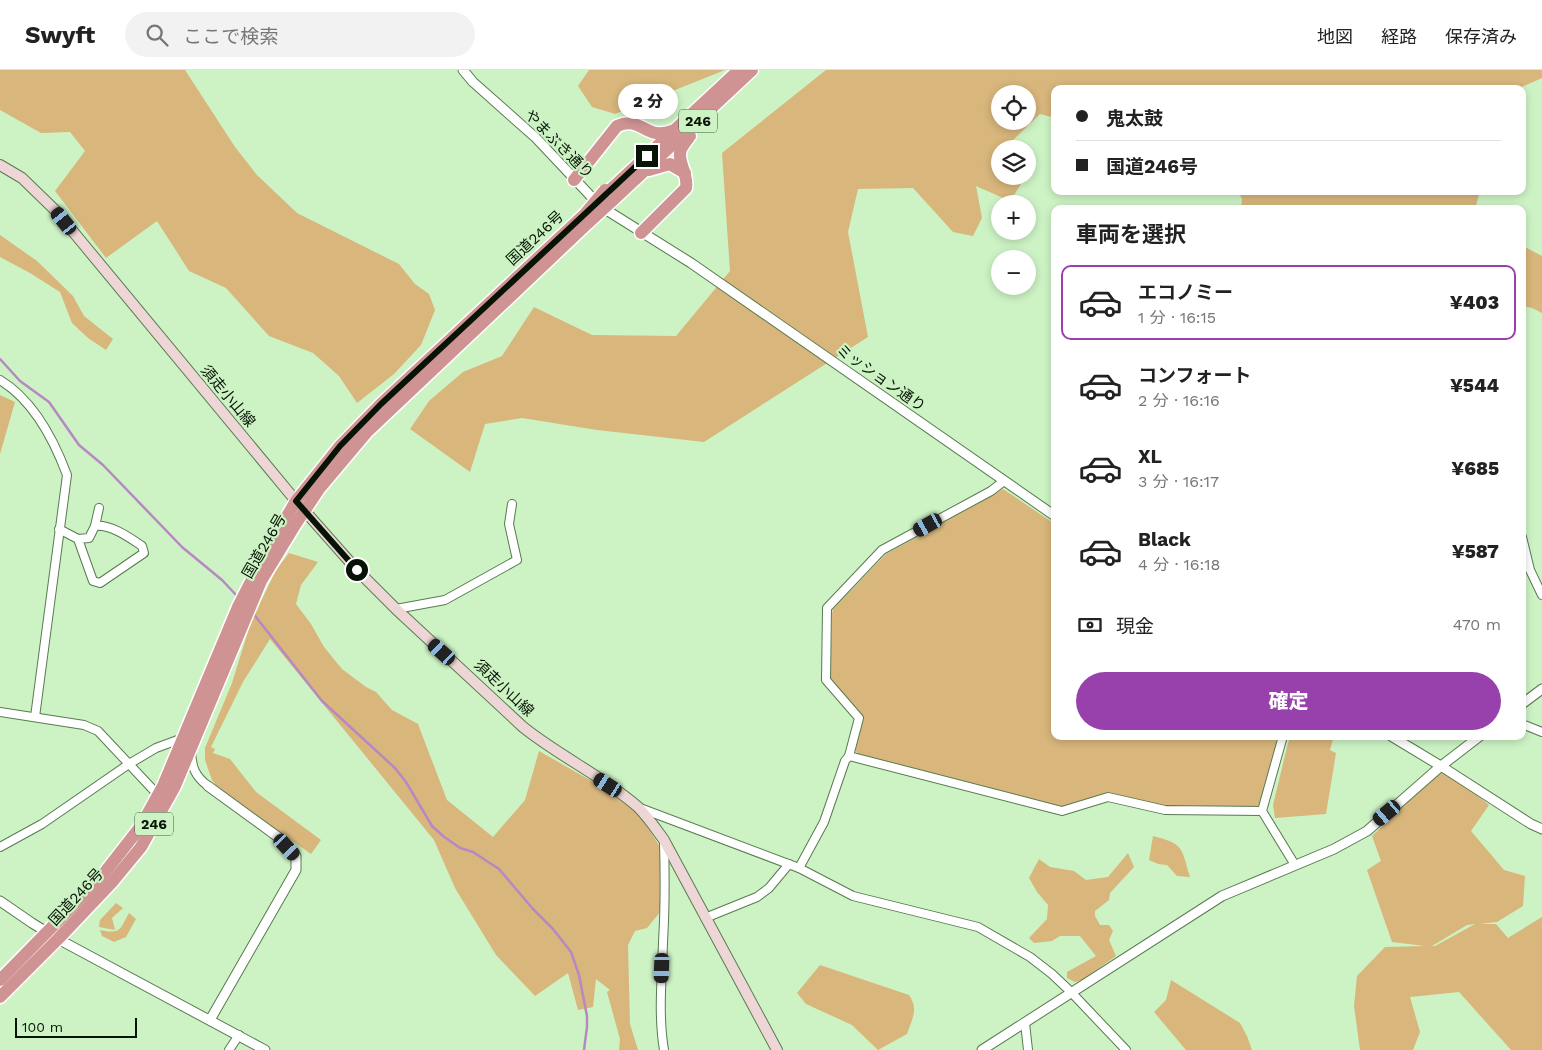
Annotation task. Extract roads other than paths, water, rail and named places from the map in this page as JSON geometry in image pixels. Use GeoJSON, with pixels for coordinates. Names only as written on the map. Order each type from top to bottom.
{"type":"FeatureCollection","features":[{"type":"Feature","properties":{"kind":"highway","name":"246"},"geometry":{"type":"LineString","coordinates":[[608,195],[739,70]]}},
{"type":"Feature","properties":{"kind":"highway","name":"246"},"geometry":{"type":"LineString","coordinates":[[608,195],[644,172],[752,70]]}},
{"type":"Feature","properties":{"kind":"highway"},"geometry":{"type":"LineString","coordinates":[[641,232],[686,188],[687,182],[680,157],[681,149],[705,115]]}},
{"type":"Feature","properties":{"kind":"highway"},"geometry":{"type":"LineString","coordinates":[[574,180],[618,126],[626,122],[632,122],[654,134],[662,135],[674,131]]}},
{"type":"Feature","properties":{"kind":"highway"},"geometry":{"type":"LineString","coordinates":[[608,195],[644,150],[647,138],[640,126]]}},
{"type":"Feature","properties":{"kind":"highway"},"geometry":{"type":"LineString","coordinates":[[644,172],[666,164],[674,166],[685,173]]}},
{"type":"Feature","properties":{"kind":"highway","name":"国道246号"},"geometry":{"type":"LineString","coordinates":[[0,980],[102,876],[141,826],[159,796],[183,738],[256,580],[300,506],[340,446],[381,404],[587,218],[608,195]]}},
{"type":"Feature","properties":{"kind":"highway","name":"国道246号"},"geometry":{"type":"LineString","coordinates":[[0,997],[58,939],[141,847],[171,794],[191,750],[242,609]]}},
{"type":"Feature","properties":{"kind":"main road","name":"須走小山線"},"geometry":{"type":"LineString","coordinates":[[0,165],[22,178],[56,211],[300,506],[357,570],[396,609],[524,727],[544,744],[619,793],[651,821],[664,840],[777,1050]]}},
{"type":"Feature","properties":{"kind":"street","name":"やまぶき通り"},"geometry":{"type":"LineString","coordinates":[[463,70],[536,138],[600,206],[691,263]]}},
{"type":"Feature","properties":{"kind":"street","name":"ミッション通り"},"geometry":{"type":"LineString","coordinates":[[691,263],[1051,513]]}},
{"type":"Feature","properties":{"kind":"street"},"geometry":{"type":"LineString","coordinates":[[0,380],[10,386],[24,399],[35,414],[60,456],[67,475],[36,717]]}},
{"type":"Feature","properties":{"kind":"street"},"geometry":{"type":"LineString","coordinates":[[799,868],[824,822],[845,761],[849,756],[859,718],[826,680],[827,608],[882,550],[991,491],[1004,481]]}},
{"type":"Feature","properties":{"kind":"street"},"geometry":{"type":"LineString","coordinates":[[396,609],[445,600],[517,560],[509,524],[512,504]]}},
{"type":"Feature","properties":{"kind":"street"},"geometry":{"type":"LineString","coordinates":[[59,530],[78,538],[89,538],[95,526],[99,508]]}},
{"type":"Feature","properties":{"kind":"street"},"geometry":{"type":"LineString","coordinates":[[78,538],[93,581],[100,583],[144,553],[142,546],[129,538],[102,525],[95,526]]}},
{"type":"Feature","properties":{"kind":"street"},"geometry":{"type":"LineString","coordinates":[[1526,569],[1542,595]]}},
{"type":"Feature","properties":{"kind":"street"},"geometry":{"type":"LineString","coordinates":[[1526,701],[1542,689]]}},
{"type":"Feature","properties":{"kind":"street"},"geometry":{"type":"LineString","coordinates":[[0,712],[84,725],[98,731],[159,796]]}},
{"type":"Feature","properties":{"kind":"street"},"geometry":{"type":"LineString","coordinates":[[1526,726],[1542,732]]}},
{"type":"Feature","properties":{"kind":"street"},"geometry":{"type":"LineString","coordinates":[[0,847],[42,824],[129,764],[156,748],[183,738]]}},
{"type":"Feature","properties":{"kind":"street"},"geometry":{"type":"LineString","coordinates":[[1282,740],[1262,811],[1295,865]]}},
{"type":"Feature","properties":{"kind":"street"},"geometry":{"type":"LineString","coordinates":[[1398,740],[1531,824],[1542,829]]}},
{"type":"Feature","properties":{"kind":"street"},"geometry":{"type":"LineString","coordinates":[[982,1050],[1222,896],[1334,849],[1367,831],[1441,766],[1475,740]]}},
{"type":"Feature","properties":{"kind":"street"},"geometry":{"type":"LineString","coordinates":[[191,750],[194,772],[201,780],[278,837],[296,856],[296,870],[210,1020]]}},
{"type":"Feature","properties":{"kind":"street"},"geometry":{"type":"LineString","coordinates":[[849,756],[1062,811],[1108,797],[1165,810],[1262,811]]}},
{"type":"Feature","properties":{"kind":"street"},"geometry":{"type":"LineString","coordinates":[[638,808],[799,868],[854,896],[978,927],[1030,958],[1071,992],[1126,1050]]}},
{"type":"Feature","properties":{"kind":"street"},"geometry":{"type":"LineString","coordinates":[[664,840],[665,894],[660,1004],[664,1050]]}},
{"type":"Feature","properties":{"kind":"street"},"geometry":{"type":"LineString","coordinates":[[706,918],[757,897],[769,888],[789,864]]}},
{"type":"Feature","properties":{"kind":"street"},"geometry":{"type":"LineString","coordinates":[[0,901],[46,933],[265,1050]]}},
{"type":"Feature","properties":{"kind":"street"},"geometry":{"type":"LineString","coordinates":[[1025,1023],[1028,1050]]}},
{"type":"Feature","properties":{"kind":"street"},"geometry":{"type":"LineString","coordinates":[[229,1050],[239,1035]]}},
{"type":"Feature","properties":{"kind":"waterway"},"geometry":{"type":"LineString","coordinates":[[0,359],[20,381],[49,402],[79,445],[103,465],[182,547],[222,580],[238,597]]}},
{"type":"Feature","properties":{"kind":"waterway"},"geometry":{"type":"LineString","coordinates":[[252,612],[322,701],[395,768],[406,782],[432,826],[460,848],[473,852],[499,869],[571,952],[579,975],[587,1016],[584,1050]]}}]}
